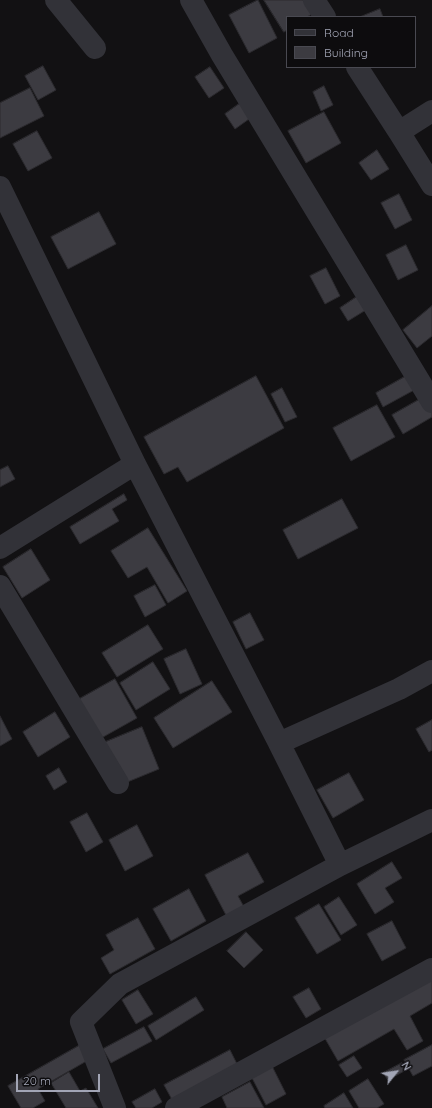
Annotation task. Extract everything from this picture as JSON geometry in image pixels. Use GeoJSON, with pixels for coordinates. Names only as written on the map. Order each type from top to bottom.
{"type":"FeatureCollection","features":[{"type":"Feature","properties":{"kind":"street"},"geometry":{"type":"LineString","coordinates":[[56,0],[95,48]]}},
{"type":"Feature","properties":{"kind":"street"},"geometry":{"type":"LineString","coordinates":[[191,0],[222,55],[432,402]]}},
{"type":"Feature","properties":{"kind":"street"},"geometry":{"type":"LineString","coordinates":[[314,0],[324,16]]}},
{"type":"Feature","properties":{"kind":"street"},"geometry":{"type":"LineString","coordinates":[[358,68],[432,185]]}},
{"type":"Feature","properties":{"kind":"street"},"geometry":{"type":"LineString","coordinates":[[399,132],[432,111]]}},
{"type":"Feature","properties":{"kind":"street"},"geometry":{"type":"LineString","coordinates":[[0,187],[135,464],[340,865]]}},
{"type":"Feature","properties":{"kind":"street"},"geometry":{"type":"LineString","coordinates":[[0,548],[135,464]]}},
{"type":"Feature","properties":{"kind":"street"},"geometry":{"type":"LineString","coordinates":[[0,586],[118,783]]}},
{"type":"Feature","properties":{"kind":"street"},"geometry":{"type":"LineString","coordinates":[[278,743],[399,689],[432,671]]}},
{"type":"Feature","properties":{"kind":"street"},"geometry":{"type":"LineString","coordinates":[[115,1108],[81,1022],[120,984],[340,865],[432,820]]}},
{"type":"Feature","properties":{"kind":"street"},"geometry":{"type":"LineString","coordinates":[[176,1108],[432,969]]}},
{"type":"Feature","properties":{"kind":"building"},"geometry":{"type":"Polygon","coordinates":[[[258,0],[277,38],[249,53],[229,15],[258,0]]]}},
{"type":"Feature","properties":{"kind":"building"},"geometry":{"type":"Polygon","coordinates":[[[264,0],[303,0],[312,14],[309,16],[286,16],[286,31],[284,32],[264,0]]]}},
{"type":"Feature","properties":{"kind":"building"},"geometry":{"type":"Polygon","coordinates":[[[380,9],[383,16],[362,16],[380,9]]]}},
{"type":"Feature","properties":{"kind":"building"},"geometry":{"type":"Polygon","coordinates":[[[43,66],[56,90],[38,100],[25,76],[43,66]]]}},
{"type":"Feature","properties":{"kind":"building"},"geometry":{"type":"Polygon","coordinates":[[[210,67],[224,88],[209,98],[195,77],[210,67]]]}},
{"type":"Feature","properties":{"kind":"building"},"geometry":{"type":"Polygon","coordinates":[[[324,86],[333,105],[321,111],[313,92],[324,86]]]}},
{"type":"Feature","properties":{"kind":"building"},"geometry":{"type":"Polygon","coordinates":[[[30,88],[44,116],[0,138],[0,103],[30,88]]]}},
{"type":"Feature","properties":{"kind":"building"},"geometry":{"type":"Polygon","coordinates":[[[246,99],[256,114],[235,129],[225,114],[246,99]]]}},
{"type":"Feature","properties":{"kind":"building"},"geometry":{"type":"Polygon","coordinates":[[[324,112],[341,143],[306,163],[288,131],[324,112]]]}},
{"type":"Feature","properties":{"kind":"building"},"geometry":{"type":"Polygon","coordinates":[[[37,131],[52,158],[28,171],[13,144],[37,131]]]}},
{"type":"Feature","properties":{"kind":"building"},"geometry":{"type":"Polygon","coordinates":[[[377,150],[389,169],[371,180],[359,163],[377,150]]]}},
{"type":"Feature","properties":{"kind":"building"},"geometry":{"type":"Polygon","coordinates":[[[399,194],[412,220],[395,229],[381,203],[399,194]]]}},
{"type":"Feature","properties":{"kind":"building"},"geometry":{"type":"Polygon","coordinates":[[[99,212],[116,244],[68,269],[51,237],[99,212]]]}},
{"type":"Feature","properties":{"kind":"building"},"geometry":{"type":"Polygon","coordinates":[[[406,245],[418,270],[398,280],[386,255],[406,245]]]}},
{"type":"Feature","properties":{"kind":"building"},"geometry":{"type":"Polygon","coordinates":[[[326,268],[340,296],[325,304],[310,276],[326,268]]]}},
{"type":"Feature","properties":{"kind":"building"},"geometry":{"type":"Polygon","coordinates":[[[361,294],[369,308],[348,321],[340,308],[361,294]]]}},
{"type":"Feature","properties":{"kind":"building"},"geometry":{"type":"Polygon","coordinates":[[[432,306],[432,336],[417,348],[403,330],[432,306]]]}},
{"type":"Feature","properties":{"kind":"building"},"geometry":{"type":"Polygon","coordinates":[[[408,375],[416,389],[383,407],[376,393],[408,375]]]}},
{"type":"Feature","properties":{"kind":"building"},"geometry":{"type":"Polygon","coordinates":[[[256,376],[284,428],[187,482],[178,467],[164,474],[144,437],[256,376]]]}},
{"type":"Feature","properties":{"kind":"building"},"geometry":{"type":"Polygon","coordinates":[[[282,388],[297,417],[285,422],[271,394],[282,388]]]}},
{"type":"Feature","properties":{"kind":"building"},"geometry":{"type":"Polygon","coordinates":[[[422,398],[432,413],[432,417],[403,434],[392,415],[422,398]]]}},
{"type":"Feature","properties":{"kind":"building"},"geometry":{"type":"Polygon","coordinates":[[[377,405],[395,437],[351,461],[333,428],[377,405]]]}},
{"type":"Feature","properties":{"kind":"building"},"geometry":{"type":"Polygon","coordinates":[[[8,466],[15,479],[0,487],[0,470],[8,466]]]}},
{"type":"Feature","properties":{"kind":"building"},"geometry":{"type":"Polygon","coordinates":[[[124,494],[127,500],[112,509],[119,521],[80,544],[70,527],[124,494]]]}},
{"type":"Feature","properties":{"kind":"building"},"geometry":{"type":"Polygon","coordinates":[[[342,499],[358,528],[298,559],[283,530],[342,499]]]}},
{"type":"Feature","properties":{"kind":"building"},"geometry":{"type":"Polygon","coordinates":[[[148,528],[187,591],[168,603],[147,567],[128,578],[111,551],[148,528]]]}},
{"type":"Feature","properties":{"kind":"building"},"geometry":{"type":"Polygon","coordinates":[[[31,549],[50,580],[22,598],[3,567],[31,549]]]}},
{"type":"Feature","properties":{"kind":"building"},"geometry":{"type":"Polygon","coordinates":[[[155,585],[166,605],[145,617],[134,596],[155,585]]]}},
{"type":"Feature","properties":{"kind":"building"},"geometry":{"type":"Polygon","coordinates":[[[250,613],[264,640],[246,649],[233,622],[250,613]]]}},
{"type":"Feature","properties":{"kind":"building"},"geometry":{"type":"Polygon","coordinates":[[[148,625],[163,649],[117,677],[102,653],[148,625]]]}},
{"type":"Feature","properties":{"kind":"building"},"geometry":{"type":"Polygon","coordinates":[[[186,649],[202,684],[180,694],[164,659],[186,649]]]}},
{"type":"Feature","properties":{"kind":"building"},"geometry":{"type":"Polygon","coordinates":[[[153,662],[170,689],[136,710],[120,683],[153,662]]]}},
{"type":"Feature","properties":{"kind":"building"},"geometry":{"type":"Polygon","coordinates":[[[115,679],[137,718],[96,741],[74,702],[115,679]]]}},
{"type":"Feature","properties":{"kind":"building"},"geometry":{"type":"Polygon","coordinates":[[[212,681],[232,712],[173,748],[154,718],[212,681]]]}},
{"type":"Feature","properties":{"kind":"building"},"geometry":{"type":"Polygon","coordinates":[[[55,712],[70,737],[38,757],[23,732],[55,712]]]}},
{"type":"Feature","properties":{"kind":"building"},"geometry":{"type":"Polygon","coordinates":[[[0,716],[12,739],[0,746],[0,716]]]}},
{"type":"Feature","properties":{"kind":"building"},"geometry":{"type":"Polygon","coordinates":[[[432,720],[432,750],[429,752],[416,729],[432,720]]]}},
{"type":"Feature","properties":{"kind":"building"},"geometry":{"type":"Polygon","coordinates":[[[142,727],[159,769],[120,785],[103,743],[142,727]]]}},
{"type":"Feature","properties":{"kind":"building"},"geometry":{"type":"Polygon","coordinates":[[[59,768],[67,782],[54,790],[46,776],[59,768]]]}},
{"type":"Feature","properties":{"kind":"building"},"geometry":{"type":"Polygon","coordinates":[[[349,773],[364,800],[333,818],[317,790],[349,773]]]}},
{"type":"Feature","properties":{"kind":"building"},"geometry":{"type":"Polygon","coordinates":[[[87,813],[103,842],[86,852],[70,822],[87,813]]]}},
{"type":"Feature","properties":{"kind":"building"},"geometry":{"type":"Polygon","coordinates":[[[137,825],[153,856],[125,871],[109,840],[137,825]]]}},
{"type":"Feature","properties":{"kind":"building"},"geometry":{"type":"Polygon","coordinates":[[[248,853],[264,882],[238,896],[244,907],[227,917],[205,875],[248,853]]]}},
{"type":"Feature","properties":{"kind":"building"},"geometry":{"type":"Polygon","coordinates":[[[392,862],[402,878],[385,888],[394,902],[375,914],[357,884],[392,862]]]}},
{"type":"Feature","properties":{"kind":"building"},"geometry":{"type":"Polygon","coordinates":[[[189,889],[206,921],[171,941],[153,909],[189,889]]]}},
{"type":"Feature","properties":{"kind":"building"},"geometry":{"type":"Polygon","coordinates":[[[339,897],[357,925],[341,935],[324,907],[339,897]]]}},
{"type":"Feature","properties":{"kind":"building"},"geometry":{"type":"Polygon","coordinates":[[[319,904],[341,940],[317,954],[295,918],[319,904]]]}},
{"type":"Feature","properties":{"kind":"building"},"geometry":{"type":"Polygon","coordinates":[[[138,918],[155,949],[110,974],[101,958],[114,950],[106,935],[138,918]]]}},
{"type":"Feature","properties":{"kind":"building"},"geometry":{"type":"Polygon","coordinates":[[[392,921],[406,948],[382,961],[367,934],[392,921]]]}},
{"type":"Feature","properties":{"kind":"building"},"geometry":{"type":"Polygon","coordinates":[[[246,932],[263,950],[244,968],[227,951],[246,932]]]}},
{"type":"Feature","properties":{"kind":"building"},"geometry":{"type":"Polygon","coordinates":[[[432,973],[432,1003],[410,1016],[423,1041],[407,1050],[394,1029],[338,1061],[323,1035],[432,973]]]}},
{"type":"Feature","properties":{"kind":"building"},"geometry":{"type":"Polygon","coordinates":[[[309,988],[321,1009],[306,1018],[293,997],[309,988]]]}},
{"type":"Feature","properties":{"kind":"building"},"geometry":{"type":"Polygon","coordinates":[[[138,990],[153,1014],[136,1024],[122,1000],[138,990]]]}},
{"type":"Feature","properties":{"kind":"building"},"geometry":{"type":"Polygon","coordinates":[[[196,997],[204,1010],[156,1040],[148,1026],[196,997]]]}},
{"type":"Feature","properties":{"kind":"building"},"geometry":{"type":"Polygon","coordinates":[[[144,1027],[152,1041],[111,1063],[103,1049],[144,1027]]]}},
{"type":"Feature","properties":{"kind":"building"},"geometry":{"type":"Polygon","coordinates":[[[82,1044],[90,1059],[38,1089],[45,1101],[33,1108],[21,1108],[8,1086],[82,1044]]]}},
{"type":"Feature","properties":{"kind":"building"},"geometry":{"type":"Polygon","coordinates":[[[432,1045],[432,1066],[413,1076],[404,1060],[432,1045]]]}},
{"type":"Feature","properties":{"kind":"building"},"geometry":{"type":"Polygon","coordinates":[[[230,1050],[240,1070],[175,1105],[164,1085],[230,1050]]]}},
{"type":"Feature","properties":{"kind":"building"},"geometry":{"type":"Polygon","coordinates":[[[354,1056],[362,1068],[347,1077],[339,1065],[354,1056]]]}},
{"type":"Feature","properties":{"kind":"building"},"geometry":{"type":"Polygon","coordinates":[[[402,1063],[406,1070],[388,1080],[383,1073],[402,1063]]]}},
{"type":"Feature","properties":{"kind":"building"},"geometry":{"type":"Polygon","coordinates":[[[272,1066],[286,1094],[266,1105],[251,1076],[272,1066]]]}},
{"type":"Feature","properties":{"kind":"building"},"geometry":{"type":"Polygon","coordinates":[[[69,1072],[80,1091],[86,1088],[98,1108],[66,1108],[51,1083],[69,1072]]]}},
{"type":"Feature","properties":{"kind":"building"},"geometry":{"type":"Polygon","coordinates":[[[368,1079],[384,1104],[377,1108],[359,1108],[349,1091],[368,1079]]]}},
{"type":"Feature","properties":{"kind":"building"},"geometry":{"type":"Polygon","coordinates":[[[250,1082],[264,1108],[227,1108],[222,1097],[250,1082]]]}},
{"type":"Feature","properties":{"kind":"building"},"geometry":{"type":"Polygon","coordinates":[[[155,1089],[162,1102],[152,1108],[136,1108],[132,1102],[155,1089]]]}},
{"type":"Feature","properties":{"kind":"building"},"geometry":{"type":"Polygon","coordinates":[[[344,1093],[353,1108],[325,1108],[324,1106],[344,1093]]]}}]}
